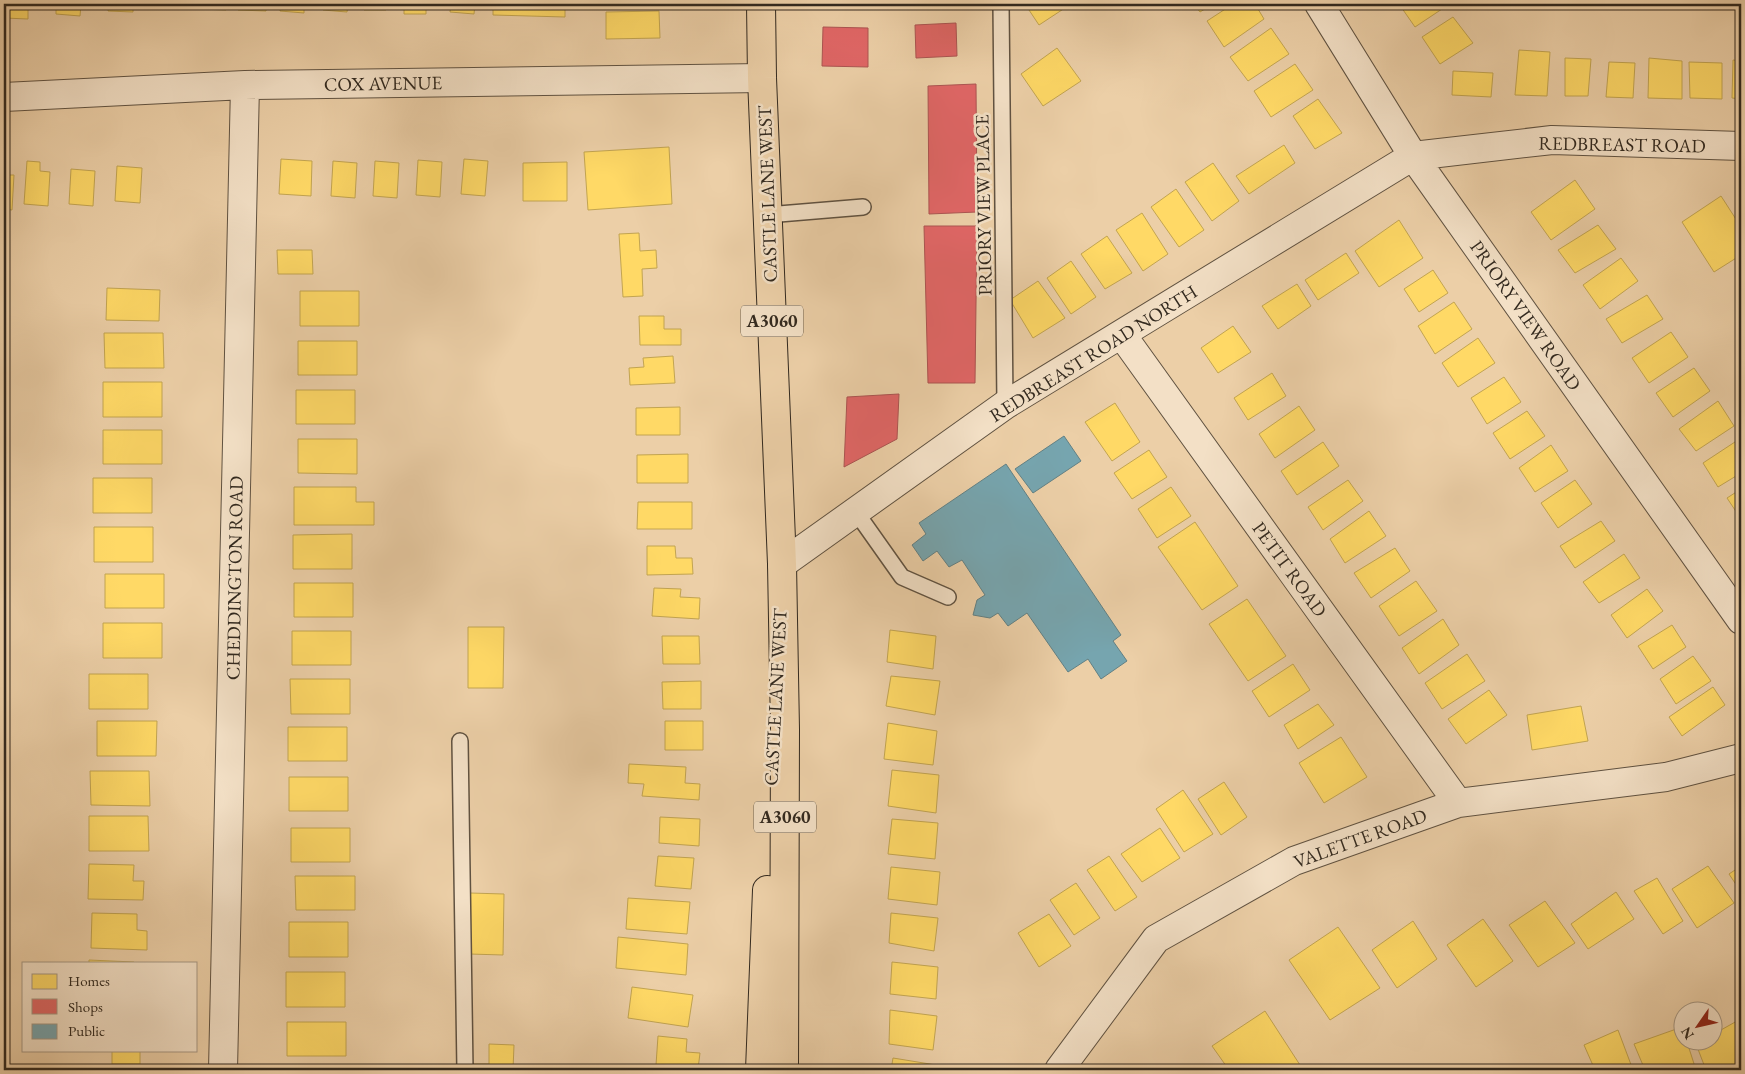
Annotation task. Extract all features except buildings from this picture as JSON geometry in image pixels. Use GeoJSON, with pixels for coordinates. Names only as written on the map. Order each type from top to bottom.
{"type":"FeatureCollection","features":[{"type":"Feature","properties":{"kind":"main road","name":"CASTLE LANE WEST"},"geometry":{"type":"LineString","coordinates":[[761,4],[767,215],[782,564],[785,730],[784,1070]]}},
{"type":"Feature","properties":{"kind":"main road","name":"CASTLE LANE WEST"},"geometry":{"type":"LineString","coordinates":[[760,1070],[774,683],[782,564]]}},
{"type":"Feature","properties":{"kind":"street","name":"PRIORY VIEW ROAD"},"geometry":{"type":"LineString","coordinates":[[1319,4],[1413,156],[1741,620]]}},
{"type":"Feature","properties":{"kind":"street","name":"COX AVENUE"},"geometry":{"type":"LineString","coordinates":[[4,97],[245,85],[762,78]]}},
{"type":"Feature","properties":{"kind":"street","name":"CHEDDINGTON ROAD"},"geometry":{"type":"LineString","coordinates":[[223,1070],[245,85]]}},
{"type":"Feature","properties":{"kind":"street","name":"REDBREAST ROAD"},"geometry":{"type":"LineString","coordinates":[[1413,156],[1552,140],[1741,146]]}},
{"type":"Feature","properties":{"kind":"street","name":"REDBREAST ROAD NORTH"},"geometry":{"type":"LineString","coordinates":[[782,564],[1005,406],[1413,156]]}},
{"type":"Feature","properties":{"kind":"street","name":"PETIT ROAD"},"geometry":{"type":"LineString","coordinates":[[1122,335],[1458,803]]}},
{"type":"Feature","properties":{"kind":"street","name":"VALETTE ROAD"},"geometry":{"type":"LineString","coordinates":[[1059,1070],[1156,939],[1294,861],[1458,803],[1666,777],[1741,758]]}},
{"type":"Feature","properties":{"kind":"lane","name":"PRIORY VIEW PLACE"},"geometry":{"type":"LineString","coordinates":[[1001,4],[1005,406]]}},
{"type":"Feature","properties":{"kind":"lane"},"geometry":{"type":"LineString","coordinates":[[767,215],[863,207]]}},
{"type":"Feature","properties":{"kind":"lane"},"geometry":{"type":"LineString","coordinates":[[856,512],[902,577],[948,597]]}},
{"type":"Feature","properties":{"kind":"lane"},"geometry":{"type":"LineString","coordinates":[[460,741],[465,1070]]}}]}
